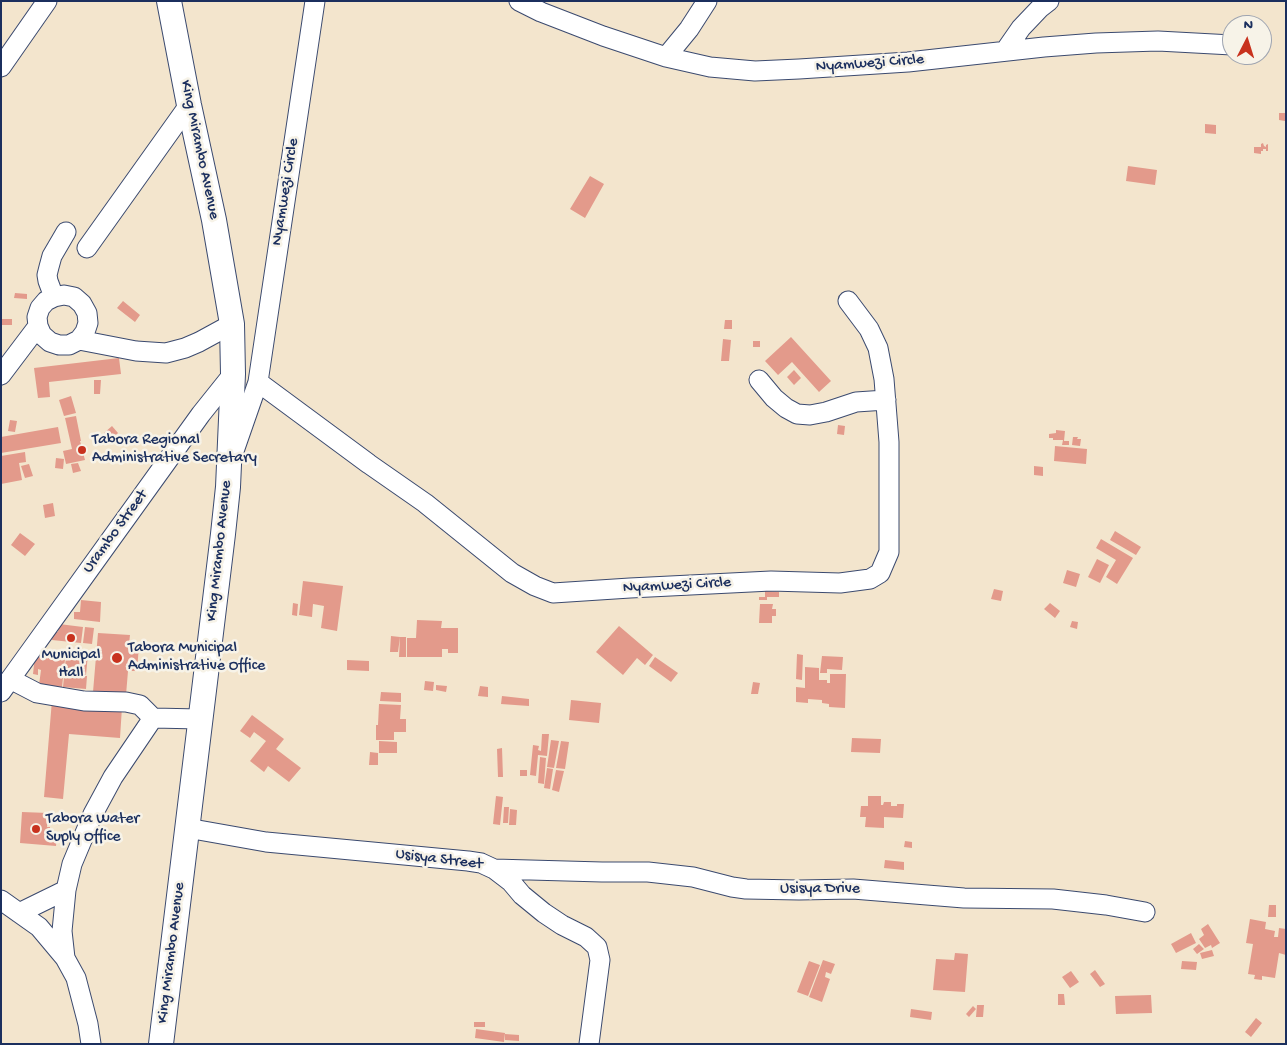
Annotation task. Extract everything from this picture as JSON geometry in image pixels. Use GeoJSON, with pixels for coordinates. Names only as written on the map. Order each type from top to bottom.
{"type":"FeatureCollection","features":[{"type":"Feature","properties":{"kind":"main road","name":"King Mirambo Avenue"},"geometry":{"type":"LineString","coordinates":[[161,1044],[224,534],[230,462],[233,374],[232,324],[214,220],[169,1]]}},
{"type":"Feature","properties":{"kind":"street"},"geometry":{"type":"LineString","coordinates":[[1,67],[47,1]]}},
{"type":"Feature","properties":{"kind":"street","name":"Nyamwezi Circle"},"geometry":{"type":"LineString","coordinates":[[230,462],[258,382],[315,1]]}},
{"type":"Feature","properties":{"kind":"street","name":"Nyamwezi Circle"},"geometry":{"type":"LineString","coordinates":[[519,1],[541,12],[603,36],[666,57],[710,67],[755,71],[908,62],[1096,43],[1158,41],[1222,44]]}},
{"type":"Feature","properties":{"kind":"street"},"geometry":{"type":"LineString","coordinates":[[666,57],[689,30],[707,1]]}},
{"type":"Feature","properties":{"kind":"street"},"geometry":{"type":"LineString","coordinates":[[1005,51],[1021,28],[1040,8],[1050,1]]}},
{"type":"Feature","properties":{"kind":"street"},"geometry":{"type":"LineString","coordinates":[[87,248],[189,105]]}},
{"type":"Feature","properties":{"kind":"street"},"geometry":{"type":"LineString","coordinates":[[54,296],[47,275],[52,256],[66,232]]}},
{"type":"Feature","properties":{"kind":"street"},"geometry":{"type":"LineString","coordinates":[[64,295],[74,298],[82,304],[87,312],[88,323],[85,332],[70,345],[59,345],[50,342],[42,335],[38,326],[37,317],[40,308],[54,296],[64,295]]}},
{"type":"Feature","properties":{"kind":"street","name":"Nyamwezi Circle"},"geometry":{"type":"LineString","coordinates":[[258,382],[425,503],[512,573],[535,586],[553,593],[771,581],[840,583],[870,579],[880,573],[889,552],[889,442],[886,400],[878,348],[869,329],[848,301]]}},
{"type":"Feature","properties":{"kind":"street"},"geometry":{"type":"LineString","coordinates":[[78,340],[136,351],[166,353],[192,345],[232,324]]}},
{"type":"Feature","properties":{"kind":"street"},"geometry":{"type":"LineString","coordinates":[[1,375],[38,326]]}},
{"type":"Feature","properties":{"kind":"street","name":"Urambo Street"},"geometry":{"type":"LineString","coordinates":[[6,685],[201,414],[233,374]]}},
{"type":"Feature","properties":{"kind":"street"},"geometry":{"type":"LineString","coordinates":[[759,380],[774,398],[797,414],[810,415],[856,402],[886,400]]}},
{"type":"Feature","properties":{"kind":"street"},"geometry":{"type":"LineString","coordinates":[[6,685],[37,693],[84,701],[126,702],[140,705],[154,718],[200,719]]}},
{"type":"Feature","properties":{"kind":"street"},"geometry":{"type":"LineString","coordinates":[[64,958],[62,931],[66,890],[72,864],[93,814],[113,777],[154,718]]}},
{"type":"Feature","properties":{"kind":"street","name":"Usisya Street"},"geometry":{"type":"LineString","coordinates":[[187,828],[266,842],[468,861],[481,863],[494,869],[544,913],[596,946],[600,960],[589,1044]]}},
{"type":"Feature","properties":{"kind":"street","name":"Usisya Drive"},"geometry":{"type":"LineString","coordinates":[[494,869],[648,872],[693,877],[746,889],[853,889],[964,898],[1053,899],[1145,912]]}},
{"type":"Feature","properties":{"kind":"street"},"geometry":{"type":"LineString","coordinates":[[20,913],[66,890]]}},
{"type":"Feature","properties":{"kind":"street"},"geometry":{"type":"LineString","coordinates":[[1,900],[39,927],[64,958],[76,978],[88,1024],[91,1044]]}},
{"type":"Feature","properties":{"kind":"building"},"geometry":{"type":"Polygon","coordinates":[[[1279,113],[1286,113],[1285,121],[1279,120],[1279,113]]]}},
{"type":"Feature","properties":{"kind":"building"},"geometry":{"type":"Polygon","coordinates":[[[1205,124],[1216,125],[1216,134],[1205,133],[1205,124]]]}},
{"type":"Feature","properties":{"kind":"building"},"geometry":{"type":"Polygon","coordinates":[[[1263,143],[1266,147],[1268,144],[1268,151],[1263,149],[1261,154],[1254,153],[1254,147],[1261,147],[1263,143]]]}},
{"type":"Feature","properties":{"kind":"building"},"geometry":{"type":"Polygon","coordinates":[[[1128,166],[1157,170],[1155,185],[1126,181],[1128,166]]]}},
{"type":"Feature","properties":{"kind":"building"},"geometry":{"type":"Polygon","coordinates":[[[590,176],[604,184],[585,218],[570,209],[590,176]]]}},
{"type":"Feature","properties":{"kind":"building"},"geometry":{"type":"Polygon","coordinates":[[[15,293],[27,294],[27,299],[14,298],[15,293]]]}},
{"type":"Feature","properties":{"kind":"building"},"geometry":{"type":"Polygon","coordinates":[[[123,301],[140,315],[135,322],[117,308],[123,301]]]}},
{"type":"Feature","properties":{"kind":"building"},"geometry":{"type":"Polygon","coordinates":[[[1,319],[12,319],[12,325],[1,325],[1,319]]]}},
{"type":"Feature","properties":{"kind":"building"},"geometry":{"type":"Polygon","coordinates":[[[725,320],[732,320],[732,329],[724,329],[725,320]]]}},
{"type":"Feature","properties":{"kind":"building"},"geometry":{"type":"Polygon","coordinates":[[[791,337],[831,381],[819,392],[792,362],[778,375],[765,361],[791,337]]]}},
{"type":"Feature","properties":{"kind":"building"},"geometry":{"type":"Polygon","coordinates":[[[723,339],[731,340],[729,361],[721,361],[723,339]]]}},
{"type":"Feature","properties":{"kind":"building"},"geometry":{"type":"Polygon","coordinates":[[[753,341],[760,341],[760,347],[753,347],[753,341]]]}},
{"type":"Feature","properties":{"kind":"building"},"geometry":{"type":"Polygon","coordinates":[[[119,358],[121,374],[49,382],[50,397],[38,398],[34,368],[119,358]]]}},
{"type":"Feature","properties":{"kind":"building"},"geometry":{"type":"Polygon","coordinates":[[[794,370],[801,378],[794,385],[787,377],[794,370]]]}},
{"type":"Feature","properties":{"kind":"building"},"geometry":{"type":"Polygon","coordinates":[[[94,380],[101,380],[100,394],[94,394],[94,380]]]}},
{"type":"Feature","properties":{"kind":"building"},"geometry":{"type":"Polygon","coordinates":[[[71,396],[76,413],[64,416],[59,400],[71,396]]]}},
{"type":"Feature","properties":{"kind":"building"},"geometry":{"type":"Polygon","coordinates":[[[76,416],[85,460],[66,464],[63,451],[72,449],[65,418],[76,416]]]}},
{"type":"Feature","properties":{"kind":"building"},"geometry":{"type":"Polygon","coordinates":[[[10,420],[17,421],[15,432],[8,431],[10,420]]]}},
{"type":"Feature","properties":{"kind":"building"},"geometry":{"type":"Polygon","coordinates":[[[838,425],[845,426],[844,435],[837,434],[838,425]]]}},
{"type":"Feature","properties":{"kind":"building"},"geometry":{"type":"Polygon","coordinates":[[[112,426],[118,433],[111,440],[104,433],[112,426]]]}},
{"type":"Feature","properties":{"kind":"building"},"geometry":{"type":"Polygon","coordinates":[[[58,427],[61,443],[1,453],[1,437],[58,427]]]}},
{"type":"Feature","properties":{"kind":"building"},"geometry":{"type":"Polygon","coordinates":[[[1056,430],[1065,431],[1064,441],[1069,441],[1069,445],[1062,445],[1063,440],[1049,438],[1049,434],[1056,433],[1056,430]]]}},
{"type":"Feature","properties":{"kind":"building"},"geometry":{"type":"Polygon","coordinates":[[[1073,437],[1081,439],[1080,446],[1072,445],[1073,437]]]}},
{"type":"Feature","properties":{"kind":"building"},"geometry":{"type":"Polygon","coordinates":[[[1055,446],[1087,449],[1086,464],[1054,461],[1055,446]]]}},
{"type":"Feature","properties":{"kind":"building"},"geometry":{"type":"Polygon","coordinates":[[[25,452],[26,462],[19,463],[22,480],[1,484],[1,456],[25,452]]]}},
{"type":"Feature","properties":{"kind":"building"},"geometry":{"type":"Polygon","coordinates":[[[56,458],[64,459],[63,469],[55,468],[56,458]]]}},
{"type":"Feature","properties":{"kind":"building"},"geometry":{"type":"Polygon","coordinates":[[[78,463],[81,471],[73,473],[71,464],[78,463]]]}},
{"type":"Feature","properties":{"kind":"building"},"geometry":{"type":"Polygon","coordinates":[[[29,464],[33,476],[25,478],[21,466],[29,464]]]}},
{"type":"Feature","properties":{"kind":"building"},"geometry":{"type":"Polygon","coordinates":[[[1034,466],[1043,467],[1043,476],[1034,475],[1034,466]]]}},
{"type":"Feature","properties":{"kind":"building"},"geometry":{"type":"Polygon","coordinates":[[[53,503],[55,516],[45,518],[43,505],[53,503]]]}},
{"type":"Feature","properties":{"kind":"building"},"geometry":{"type":"Polygon","coordinates":[[[1115,531],[1141,547],[1136,555],[1110,540],[1115,531]]]}},
{"type":"Feature","properties":{"kind":"building"},"geometry":{"type":"Polygon","coordinates":[[[20,533],[35,544],[25,556],[11,545],[20,533]]]}},
{"type":"Feature","properties":{"kind":"building"},"geometry":{"type":"Polygon","coordinates":[[[1101,539],[1133,558],[1117,584],[1106,577],[1116,560],[1096,548],[1101,539]]]}},
{"type":"Feature","properties":{"kind":"building"},"geometry":{"type":"Polygon","coordinates":[[[1097,559],[1109,565],[1100,583],[1088,577],[1097,559]]]}},
{"type":"Feature","properties":{"kind":"building"},"geometry":{"type":"Polygon","coordinates":[[[1067,570],[1080,574],[1076,587],[1063,583],[1067,570]]]}},
{"type":"Feature","properties":{"kind":"building"},"geometry":{"type":"Polygon","coordinates":[[[303,581],[343,586],[337,631],[321,628],[324,606],[313,604],[312,617],[299,615],[303,581]]]}},
{"type":"Feature","properties":{"kind":"building"},"geometry":{"type":"Polygon","coordinates":[[[994,589],[1003,591],[1001,601],[991,599],[994,589]]]}},
{"type":"Feature","properties":{"kind":"building"},"geometry":{"type":"Polygon","coordinates":[[[765,591],[779,592],[779,597],[767,597],[767,600],[759,600],[759,597],[765,597],[765,591]]]}},
{"type":"Feature","properties":{"kind":"building"},"geometry":{"type":"Polygon","coordinates":[[[81,600],[101,602],[100,622],[74,619],[74,612],[80,612],[81,600]]]}},
{"type":"Feature","properties":{"kind":"building"},"geometry":{"type":"Polygon","coordinates":[[[293,603],[298,604],[297,616],[292,615],[293,603]]]}},
{"type":"Feature","properties":{"kind":"building"},"geometry":{"type":"Polygon","coordinates":[[[1050,603],[1060,611],[1055,618],[1044,609],[1050,603]]]}},
{"type":"Feature","properties":{"kind":"building"},"geometry":{"type":"Polygon","coordinates":[[[760,604],[773,604],[772,609],[776,609],[776,616],[772,616],[772,623],[759,623],[760,604]]]}},
{"type":"Feature","properties":{"kind":"building"},"geometry":{"type":"Polygon","coordinates":[[[417,620],[442,621],[441,628],[458,628],[458,653],[448,653],[448,649],[442,649],[442,657],[407,657],[407,638],[416,638],[417,620]]]}},
{"type":"Feature","properties":{"kind":"building"},"geometry":{"type":"Polygon","coordinates":[[[1072,621],[1078,622],[1077,629],[1070,627],[1072,621]]]}},
{"type":"Feature","properties":{"kind":"building"},"geometry":{"type":"Polygon","coordinates":[[[59,624],[83,627],[81,643],[52,640],[53,632],[58,632],[59,624]]]}},
{"type":"Feature","properties":{"kind":"building"},"geometry":{"type":"Polygon","coordinates":[[[619,626],[653,655],[645,665],[637,658],[623,675],[596,652],[619,626]]]}},
{"type":"Feature","properties":{"kind":"building"},"geometry":{"type":"Polygon","coordinates":[[[85,627],[94,628],[92,644],[83,643],[85,627]]]}},
{"type":"Feature","properties":{"kind":"building","name":"Tabora Municipal Administrative Office"},"geometry":{"type":"Polygon","coordinates":[[[98,633],[130,635],[129,644],[139,645],[137,671],[128,671],[126,695],[93,692],[98,633]]]}},
{"type":"Feature","properties":{"kind":"building"},"geometry":{"type":"Polygon","coordinates":[[[391,636],[400,637],[398,652],[390,652],[391,636]]]}},
{"type":"Feature","properties":{"kind":"building"},"geometry":{"type":"Polygon","coordinates":[[[400,637],[406,637],[406,657],[399,657],[400,637]]]}},
{"type":"Feature","properties":{"kind":"building"},"geometry":{"type":"Polygon","coordinates":[[[71,652],[88,654],[86,675],[64,673],[66,658],[47,656],[48,653],[71,655],[71,652]]]}},
{"type":"Feature","properties":{"kind":"building"},"geometry":{"type":"Polygon","coordinates":[[[797,654],[803,655],[802,680],[796,679],[797,654]]]}},
{"type":"Feature","properties":{"kind":"building"},"geometry":{"type":"Polygon","coordinates":[[[35,656],[65,659],[62,687],[39,685],[41,670],[38,669],[38,675],[33,674],[35,656]]]}},
{"type":"Feature","properties":{"kind":"building"},"geometry":{"type":"Polygon","coordinates":[[[822,656],[843,657],[842,670],[827,669],[827,673],[820,673],[822,656]]]}},
{"type":"Feature","properties":{"kind":"building"},"geometry":{"type":"Polygon","coordinates":[[[655,657],[678,673],[671,682],[649,666],[655,657]]]}},
{"type":"Feature","properties":{"kind":"building"},"geometry":{"type":"Polygon","coordinates":[[[347,660],[369,661],[369,671],[347,670],[347,660]]]}},
{"type":"Feature","properties":{"kind":"building"},"geometry":{"type":"Polygon","coordinates":[[[805,667],[819,668],[819,680],[827,680],[827,683],[830,683],[830,674],[846,674],[845,708],[829,707],[829,704],[822,703],[822,700],[808,699],[808,703],[796,702],[796,687],[805,688],[805,667]]]}},
{"type":"Feature","properties":{"kind":"building"},"geometry":{"type":"Polygon","coordinates":[[[73,675],[87,676],[86,689],[63,687],[64,677],[73,678],[73,675]]]}},
{"type":"Feature","properties":{"kind":"building"},"geometry":{"type":"Polygon","coordinates":[[[425,681],[434,682],[433,691],[424,690],[425,681]]]}},
{"type":"Feature","properties":{"kind":"building"},"geometry":{"type":"Polygon","coordinates":[[[753,682],[760,683],[758,694],[751,694],[753,682]]]}},
{"type":"Feature","properties":{"kind":"building"},"geometry":{"type":"Polygon","coordinates":[[[436,685],[447,686],[446,692],[436,690],[436,685]]]}},
{"type":"Feature","properties":{"kind":"building"},"geometry":{"type":"Polygon","coordinates":[[[480,686],[488,687],[488,697],[478,696],[480,686]]]}},
{"type":"Feature","properties":{"kind":"building"},"geometry":{"type":"Polygon","coordinates":[[[381,692],[401,693],[401,702],[380,701],[381,692]]]}},
{"type":"Feature","properties":{"kind":"building"},"geometry":{"type":"Polygon","coordinates":[[[502,696],[529,699],[529,706],[501,704],[502,696]]]}},
{"type":"Feature","properties":{"kind":"building"},"geometry":{"type":"Polygon","coordinates":[[[52,700],[122,707],[120,738],[69,734],[63,799],[44,797],[52,700]]]}},
{"type":"Feature","properties":{"kind":"building"},"geometry":{"type":"Polygon","coordinates":[[[571,700],[601,703],[599,723],[569,720],[571,700]]]}},
{"type":"Feature","properties":{"kind":"building"},"geometry":{"type":"Polygon","coordinates":[[[379,704],[401,705],[400,719],[406,719],[406,732],[394,732],[394,740],[376,740],[379,704]]]}},
{"type":"Feature","properties":{"kind":"building"},"geometry":{"type":"Polygon","coordinates":[[[252,715],[284,739],[276,749],[301,768],[289,782],[268,766],[264,772],[250,761],[266,741],[254,732],[250,738],[240,731],[252,715]]]}},
{"type":"Feature","properties":{"kind":"building"},"geometry":{"type":"Polygon","coordinates":[[[542,734],[549,734],[547,756],[538,755],[536,776],[530,775],[533,745],[539,746],[538,750],[541,751],[542,734]]]}},
{"type":"Feature","properties":{"kind":"building"},"geometry":{"type":"Polygon","coordinates":[[[852,738],[881,739],[880,753],[851,752],[852,738]]]}},
{"type":"Feature","properties":{"kind":"building"},"geometry":{"type":"Polygon","coordinates":[[[551,740],[559,741],[554,768],[547,767],[551,740]]]}},
{"type":"Feature","properties":{"kind":"building"},"geometry":{"type":"Polygon","coordinates":[[[379,741],[397,742],[397,753],[379,753],[379,741]]]}},
{"type":"Feature","properties":{"kind":"building"},"geometry":{"type":"Polygon","coordinates":[[[561,741],[569,742],[565,769],[556,768],[561,741]]]}},
{"type":"Feature","properties":{"kind":"building"},"geometry":{"type":"Polygon","coordinates":[[[502,748],[503,777],[498,777],[497,749],[502,748]]]}},
{"type":"Feature","properties":{"kind":"building"},"geometry":{"type":"Polygon","coordinates":[[[370,752],[378,753],[378,765],[369,765],[370,752]]]}},
{"type":"Feature","properties":{"kind":"building"},"geometry":{"type":"Polygon","coordinates":[[[540,757],[546,758],[544,784],[538,783],[540,757]]]}},
{"type":"Feature","properties":{"kind":"building"},"geometry":{"type":"Polygon","coordinates":[[[547,768],[553,769],[550,789],[544,788],[547,768]]]}},
{"type":"Feature","properties":{"kind":"building"},"geometry":{"type":"Polygon","coordinates":[[[520,770],[527,770],[527,776],[520,776],[520,770]]]}},
{"type":"Feature","properties":{"kind":"building"},"geometry":{"type":"Polygon","coordinates":[[[556,770],[564,771],[559,792],[552,790],[556,770]]]}},
{"type":"Feature","properties":{"kind":"building"},"geometry":{"type":"Polygon","coordinates":[[[496,796],[503,797],[500,825],[493,824],[496,796]]]}},
{"type":"Feature","properties":{"kind":"building"},"geometry":{"type":"Polygon","coordinates":[[[868,796],[881,796],[881,805],[884,802],[891,802],[891,806],[904,804],[903,818],[884,817],[884,828],[865,827],[866,817],[860,817],[861,806],[868,806],[868,796]]]}},
{"type":"Feature","properties":{"kind":"building"},"geometry":{"type":"Polygon","coordinates":[[[504,807],[509,807],[508,823],[503,823],[504,807]]]}},
{"type":"Feature","properties":{"kind":"building"},"geometry":{"type":"Polygon","coordinates":[[[510,809],[517,810],[516,825],[509,825],[510,809]]]}},
{"type":"Feature","properties":{"kind":"building","name":"Tabora Water Suply Office"},"geometry":{"type":"Polygon","coordinates":[[[22,812],[48,813],[47,827],[50,827],[50,832],[57,832],[56,846],[20,843],[22,812]]]}},
{"type":"Feature","properties":{"kind":"building"},"geometry":{"type":"Polygon","coordinates":[[[905,841],[912,842],[912,848],[904,847],[905,841]]]}},
{"type":"Feature","properties":{"kind":"building"},"geometry":{"type":"Polygon","coordinates":[[[885,860],[904,862],[904,870],[884,868],[885,860]]]}},
{"type":"Feature","properties":{"kind":"building"},"geometry":{"type":"Polygon","coordinates":[[[1269,905],[1276,905],[1276,917],[1268,917],[1269,905]]]}},
{"type":"Feature","properties":{"kind":"building"},"geometry":{"type":"Polygon","coordinates":[[[1250,919],[1266,922],[1265,929],[1275,931],[1274,937],[1278,937],[1279,928],[1286,929],[1286,955],[1279,953],[1275,978],[1262,976],[1262,980],[1254,979],[1255,975],[1248,974],[1253,944],[1246,943],[1250,919]]]}},
{"type":"Feature","properties":{"kind":"building"},"geometry":{"type":"Polygon","coordinates":[[[1208,924],[1220,943],[1212,948],[1211,945],[1205,948],[1199,939],[1204,935],[1201,929],[1208,924]]]}},
{"type":"Feature","properties":{"kind":"building"},"geometry":{"type":"Polygon","coordinates":[[[1191,933],[1196,943],[1176,953],[1171,944],[1191,933]]]}},
{"type":"Feature","properties":{"kind":"building"},"geometry":{"type":"Polygon","coordinates":[[[1199,944],[1204,949],[1197,954],[1193,949],[1199,944]]]}},
{"type":"Feature","properties":{"kind":"building"},"geometry":{"type":"Polygon","coordinates":[[[1212,950],[1214,956],[1202,959],[1200,953],[1212,950]]]}},
{"type":"Feature","properties":{"kind":"building"},"geometry":{"type":"Polygon","coordinates":[[[955,953],[968,954],[965,992],[933,990],[936,959],[954,960],[955,953]]]}},
{"type":"Feature","properties":{"kind":"building"},"geometry":{"type":"Polygon","coordinates":[[[823,960],[835,964],[831,974],[826,972],[825,977],[830,979],[822,1002],[809,997],[823,960]]]}},
{"type":"Feature","properties":{"kind":"building"},"geometry":{"type":"Polygon","coordinates":[[[809,961],[820,965],[808,996],[797,992],[809,961]]]}},
{"type":"Feature","properties":{"kind":"building"},"geometry":{"type":"Polygon","coordinates":[[[1182,961],[1197,962],[1196,970],[1181,969],[1182,961]]]}},
{"type":"Feature","properties":{"kind":"building"},"geometry":{"type":"Polygon","coordinates":[[[1095,970],[1105,984],[1100,987],[1090,974],[1095,970]]]}},
{"type":"Feature","properties":{"kind":"building"},"geometry":{"type":"Polygon","coordinates":[[[1071,971],[1079,982],[1070,988],[1062,977],[1071,971]]]}},
{"type":"Feature","properties":{"kind":"building"},"geometry":{"type":"Polygon","coordinates":[[[1058,994],[1064,994],[1065,1005],[1058,1005],[1058,994]]]}},
{"type":"Feature","properties":{"kind":"building"},"geometry":{"type":"Polygon","coordinates":[[[1151,995],[1152,1013],[1116,1014],[1115,996],[1151,995]]]}},
{"type":"Feature","properties":{"kind":"building"},"geometry":{"type":"Polygon","coordinates":[[[977,1005],[984,1005],[983,1017],[976,1017],[977,1005]]]}},
{"type":"Feature","properties":{"kind":"building"},"geometry":{"type":"Polygon","coordinates":[[[973,1006],[976,1009],[969,1017],[966,1014],[973,1006]]]}},
{"type":"Feature","properties":{"kind":"building"},"geometry":{"type":"Polygon","coordinates":[[[911,1009],[932,1012],[931,1020],[910,1017],[911,1009]]]}},
{"type":"Feature","properties":{"kind":"building"},"geometry":{"type":"Polygon","coordinates":[[[1256,1018],[1262,1023],[1251,1037],[1245,1032],[1256,1018]]]}},
{"type":"Feature","properties":{"kind":"building"},"geometry":{"type":"Polygon","coordinates":[[[474,1022],[485,1022],[485,1027],[474,1027],[474,1022]]]}},
{"type":"Feature","properties":{"kind":"building"},"geometry":{"type":"Polygon","coordinates":[[[476,1029],[505,1033],[504,1042],[475,1038],[476,1029]]]}},
{"type":"Feature","properties":{"kind":"building"},"geometry":{"type":"Polygon","coordinates":[[[505,1034],[519,1035],[519,1041],[505,1040],[505,1034]]]}},
{"type":"Feature","properties":{"kind":"place","name":"Tabora Regional Administrative Secretary"},"geometry":{"type":"Point","coordinates":[82,450]}},
{"type":"Feature","properties":{"kind":"place","name":"Municipal Hall"},"geometry":{"type":"Point","coordinates":[71,638]}},
{"type":"Feature","properties":{"kind":"place","name":"Tabora Municipal Administrative Office"},"geometry":{"type":"Point","coordinates":[117,658]}},
{"type":"Feature","properties":{"kind":"place","name":"Tabora Water Suply Office"},"geometry":{"type":"Point","coordinates":[36,829]}}]}
